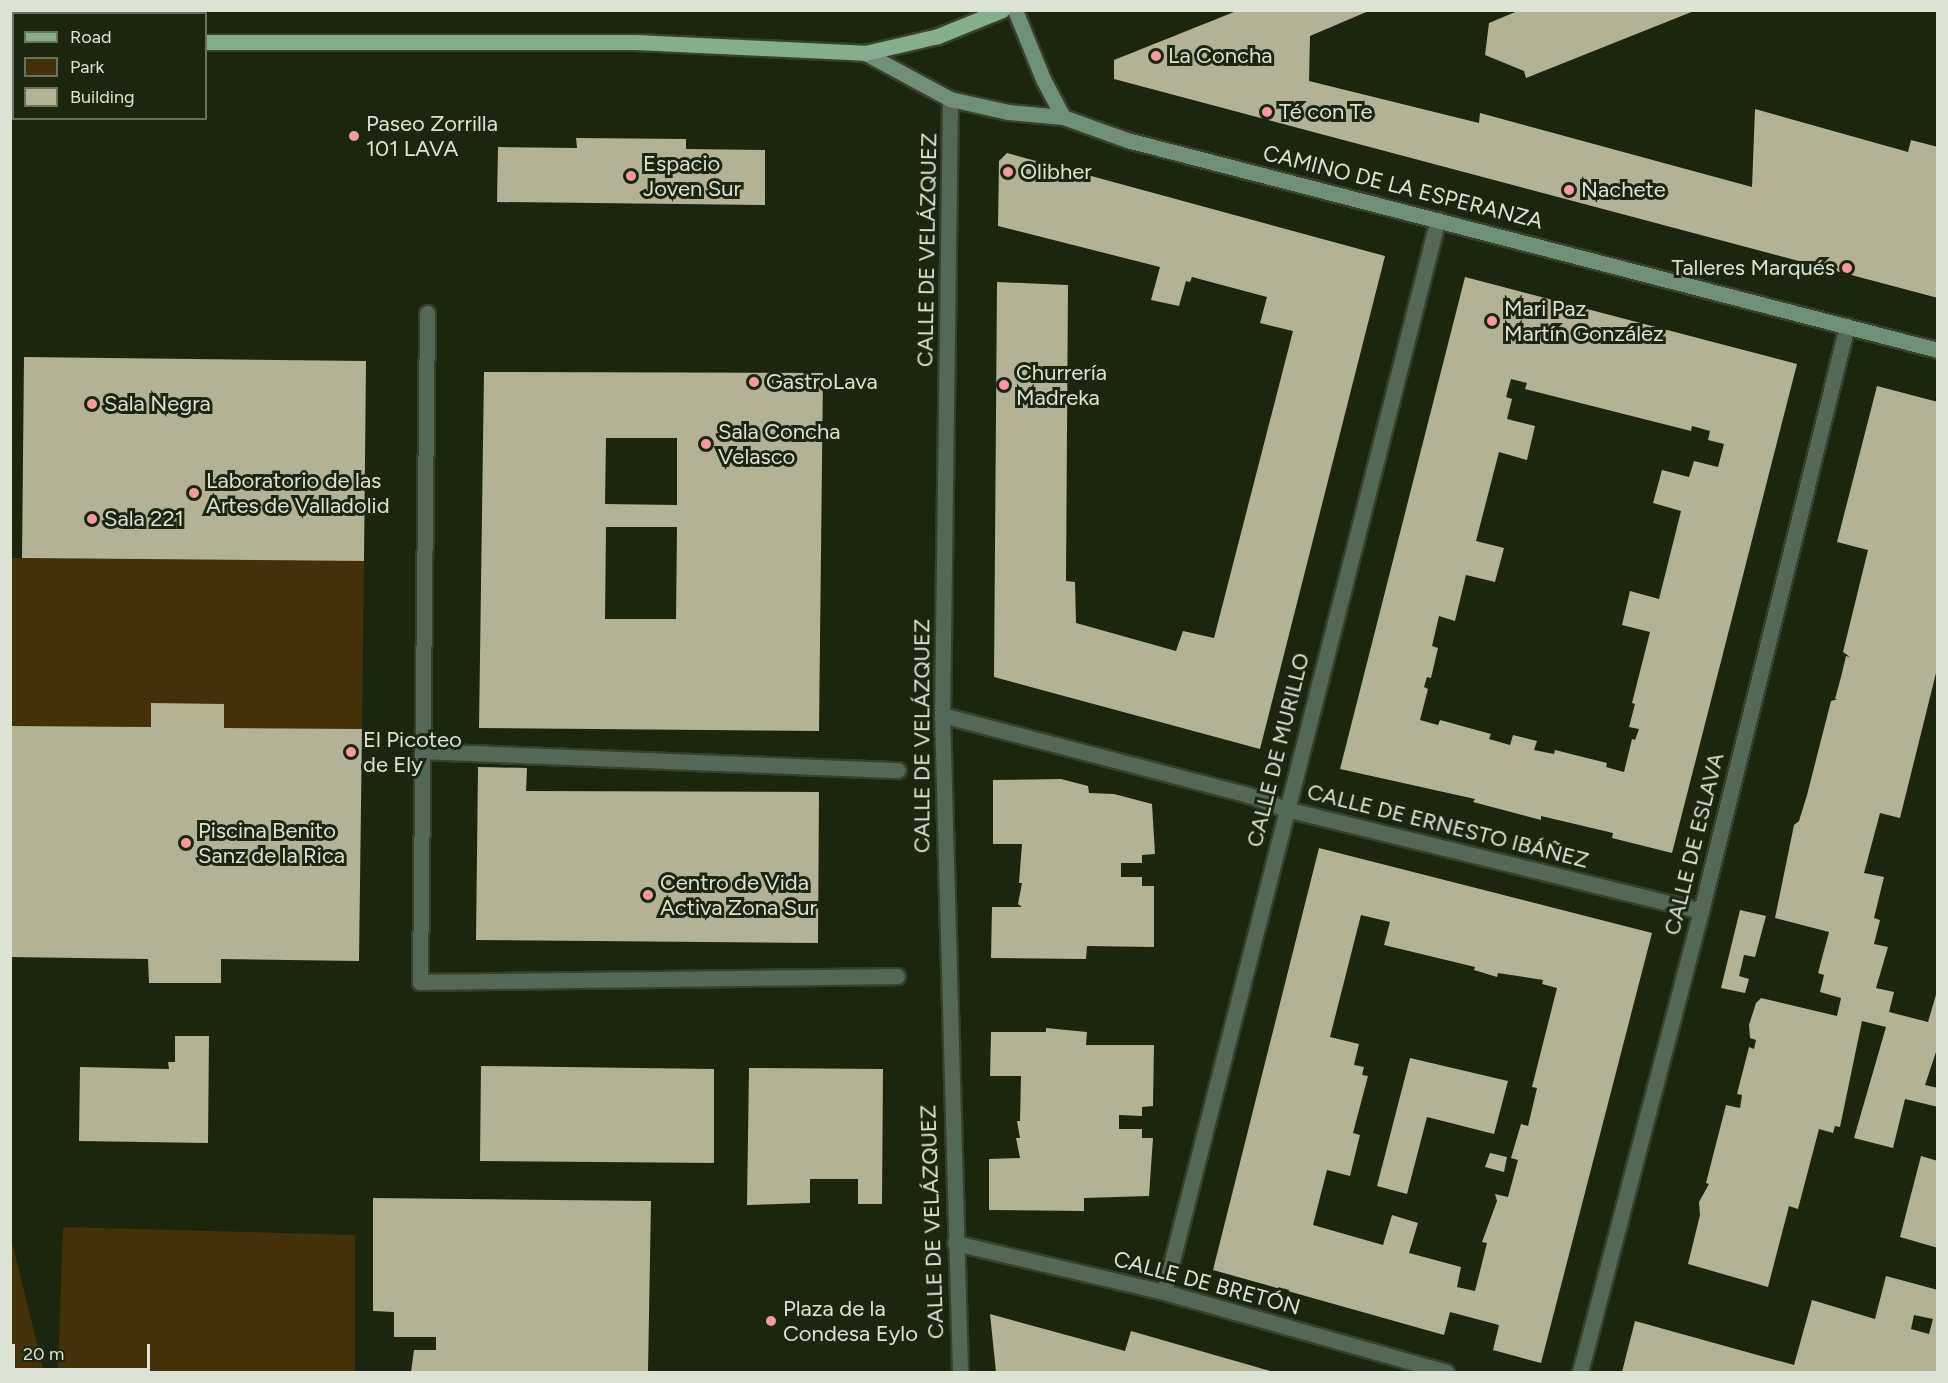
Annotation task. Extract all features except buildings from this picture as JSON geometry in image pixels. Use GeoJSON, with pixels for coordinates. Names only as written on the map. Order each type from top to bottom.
{"type":"FeatureCollection","features":[{"type":"Feature","properties":{"kind":"main road"},"geometry":{"type":"LineString","coordinates":[[207,42],[635,42],[865,53],[938,36],[1002,10]]}},
{"type":"Feature","properties":{"kind":"street"},"geometry":{"type":"LineString","coordinates":[[1014,10],[1042,79],[1063,117]]}},
{"type":"Feature","properties":{"kind":"street","name":"CAMINO DE LA ESPERANZA"},"geometry":{"type":"LineString","coordinates":[[865,53],[950,99],[1008,112],[1063,117],[1127,140],[1938,350]]}},
{"type":"Feature","properties":{"kind":"street","name":"CALLE DE VELÁZQUEZ"},"geometry":{"type":"LineString","coordinates":[[950,99],[942,715],[960,1372]]}},
{"type":"Feature","properties":{"kind":"street","name":"CALLE DE MURILLO"},"geometry":{"type":"LineString","coordinates":[[1164,1292],[1438,219]]}},
{"type":"Feature","properties":{"kind":"street"},"geometry":{"type":"LineString","coordinates":[[427,313],[420,982],[897,976]]}},
{"type":"Feature","properties":{"kind":"street","name":"CALLE DE ESLAVA"},"geometry":{"type":"LineString","coordinates":[[1580,1372],[1701,911],[1847,326]]}},
{"type":"Feature","properties":{"kind":"street","name":"CALLE DE ERNESTO IBÁÑEZ"},"geometry":{"type":"LineString","coordinates":[[942,715],[1249,795],[1286,809],[1701,911]]}},
{"type":"Feature","properties":{"kind":"street","name":"CALLE DE VELÁZQUEZ"},"geometry":{"type":"LineString","coordinates":[[422,751],[898,770]]}},
{"type":"Feature","properties":{"kind":"street","name":"CALLE DE BRETÓN"},"geometry":{"type":"LineString","coordinates":[[955,1243],[1164,1292],[1446,1372]]}},
{"type":"Feature","properties":{"kind":"green space"},"geometry":{"type":"Polygon","coordinates":[[[11,558],[364,561],[362,729],[224,728],[151,704],[151,727],[11,726],[11,558]]]}},
{"type":"Feature","properties":{"kind":"green space"},"geometry":{"type":"Polygon","coordinates":[[[63,1227],[355,1235],[355,1372],[58,1372],[63,1227]]]}},
{"type":"Feature","properties":{"kind":"green space"},"geometry":{"type":"Polygon","coordinates":[[[11,1238],[44,1372],[11,1372],[11,1238]]]}},
{"type":"Feature","properties":{"kind":"place","name":"La Concha"},"geometry":{"type":"Point","coordinates":[1156,56]}},
{"type":"Feature","properties":{"kind":"place","name":"Té con Te"},"geometry":{"type":"Point","coordinates":[1267,112]}},
{"type":"Feature","properties":{"kind":"place","name":"Paseo Zorrilla 101 LAVA"},"geometry":{"type":"Point","coordinates":[354,136]}},
{"type":"Feature","properties":{"kind":"place","name":"Olibher"},"geometry":{"type":"Point","coordinates":[1008,172]}},
{"type":"Feature","properties":{"kind":"place","name":"Espacio Joven Sur"},"geometry":{"type":"Point","coordinates":[631,176]}},
{"type":"Feature","properties":{"kind":"place","name":"Nachete"},"geometry":{"type":"Point","coordinates":[1569,190]}},
{"type":"Feature","properties":{"kind":"place","name":"Talleres Marqués"},"geometry":{"type":"Point","coordinates":[1847,268]}},
{"type":"Feature","properties":{"kind":"place","name":"Mari Paz Martín González"},"geometry":{"type":"Point","coordinates":[1492,321]}},
{"type":"Feature","properties":{"kind":"place","name":"GastroLava"},"geometry":{"type":"Point","coordinates":[754,382]}},
{"type":"Feature","properties":{"kind":"place","name":"Churrería Madreka"},"geometry":{"type":"Point","coordinates":[1004,385]}},
{"type":"Feature","properties":{"kind":"place","name":"Sala Negra"},"geometry":{"type":"Point","coordinates":[92,404]}},
{"type":"Feature","properties":{"kind":"place","name":"Sala Concha Velasco"},"geometry":{"type":"Point","coordinates":[706,444]}},
{"type":"Feature","properties":{"kind":"place","name":"Laboratorio de las Artes de Valladolid"},"geometry":{"type":"Point","coordinates":[194,493]}},
{"type":"Feature","properties":{"kind":"place","name":"Sala 221"},"geometry":{"type":"Point","coordinates":[92,519]}},
{"type":"Feature","properties":{"kind":"place","name":"El Picoteo de Ely"},"geometry":{"type":"Point","coordinates":[351,752]}},
{"type":"Feature","properties":{"kind":"place","name":"Piscina Benito Sanz de la Rica"},"geometry":{"type":"Point","coordinates":[186,843]}},
{"type":"Feature","properties":{"kind":"place","name":"Centro de Vida Activa Zona Sur"},"geometry":{"type":"Point","coordinates":[648,895]}},
{"type":"Feature","properties":{"kind":"place","name":"Plaza de la Condesa Eylo"},"geometry":{"type":"Point","coordinates":[771,1321]}}]}
